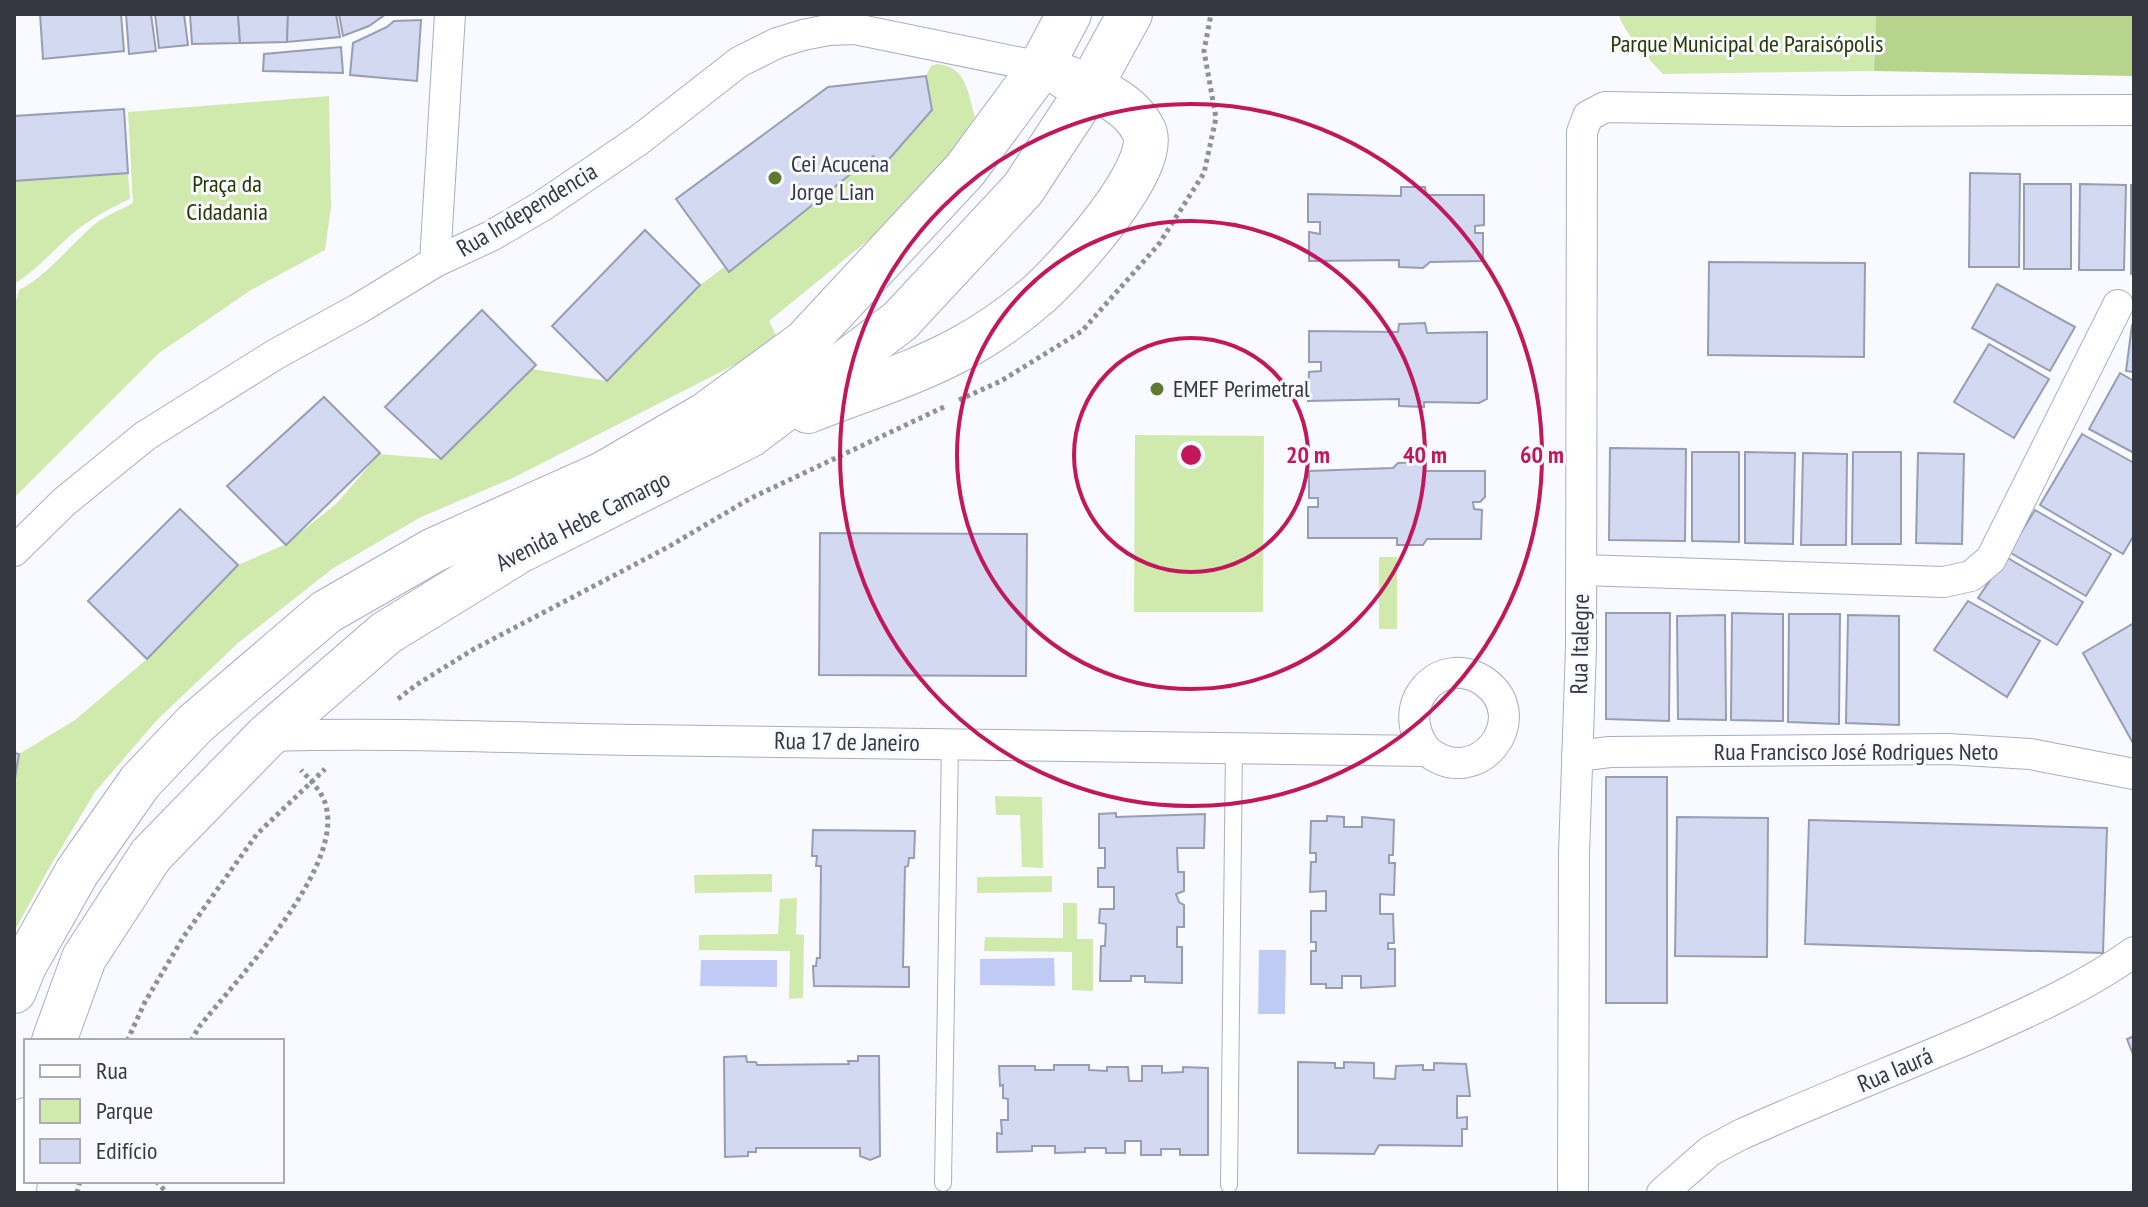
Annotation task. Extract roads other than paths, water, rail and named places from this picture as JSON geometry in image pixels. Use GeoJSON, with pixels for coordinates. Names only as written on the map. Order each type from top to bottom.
{"type":"FeatureCollection","features":[{"type":"Feature","properties":{"kind":"main road","name":"Avenida Hebe Camargo"},"geometry":{"type":"LineString","coordinates":[[14,991],[24,966],[77,872],[140,782],[195,724],[326,612],[434,550],[603,474],[705,415],[805,342],[965,170],[1041,67],[1069,14]]}},
{"type":"Feature","properties":{"kind":"main road","name":"Avenida Hebe Camargo"},"geometry":{"type":"LineString","coordinates":[[55,1039],[84,958],[151,855],[267,736],[386,633],[519,551],[750,435],[900,321],[1023,189],[1090,87],[1130,14]]}},
{"type":"Feature","properties":{"kind":"main road"},"geometry":{"type":"LineString","coordinates":[[750,435],[958,350],[1016,314],[1075,259],[1137,175],[1147,144],[1145,132],[1116,100],[1041,67]]}},
{"type":"Feature","properties":{"kind":"main road"},"geometry":{"type":"LineString","coordinates":[[14,1190],[24,1126]]}},
{"type":"Feature","properties":{"kind":"street"},"geometry":{"type":"LineString","coordinates":[[435,262],[450,14]]}},
{"type":"Feature","properties":{"kind":"street","name":"Rua Independencia"},"geometry":{"type":"LineString","coordinates":[[14,551],[64,502],[145,436],[276,354],[435,262],[463,251],[542,206],[639,140],[739,62],[777,43],[828,30],[855,29],[1041,67]]}},
{"type":"Feature","properties":{"kind":"street","name":"Rua Italegre"},"geometry":{"type":"LineString","coordinates":[[1573,1193],[1574,869],[1582,570],[1582,132],[1588,116],[1605,107],[1845,111],[2134,110]]}},
{"type":"Feature","properties":{"kind":"street"},"geometry":{"type":"LineString","coordinates":[[1582,570],[1944,582],[1971,576],[1991,559],[2118,305]]}},
{"type":"Feature","properties":{"kind":"street","name":"Rua 17 de Janeiro"},"geometry":{"type":"LineString","coordinates":[[267,736],[357,733],[487,738],[1427,751]]}},
{"type":"Feature","properties":{"kind":"street","name":"Rua Francisco José Rodrigues Neto"},"geometry":{"type":"LineString","coordinates":[[1577,756],[1610,752],[1948,749],[2030,754],[2134,774]]}},
{"type":"Feature","properties":{"kind":"street","name":"Rua Iaurá"},"geometry":{"type":"LineString","coordinates":[[1662,1193],[1710,1151],[1740,1135],[1998,1026],[2068,993],[2110,970],[2134,952]]}},
{"type":"Feature","properties":{"kind":"lane"},"geometry":{"type":"LineString","coordinates":[[943,1183],[950,743]]}},
{"type":"Feature","properties":{"kind":"lane"},"geometry":{"type":"LineString","coordinates":[[1229,1185],[1234,747]]}},
{"type":"Feature","properties":{"kind":"water"},"geometry":{"type":"Polygon","coordinates":[[[1259,950],[1286,950],[1285,1014],[1258,1014],[1259,950]]]}},
{"type":"Feature","properties":{"kind":"water"},"geometry":{"type":"Polygon","coordinates":[[[1054,958],[1055,986],[980,985],[980,959],[1054,958]]]}},
{"type":"Feature","properties":{"kind":"water"},"geometry":{"type":"Polygon","coordinates":[[[701,960],[777,960],[777,987],[700,986],[701,960]]]}},
{"type":"Feature","properties":{"kind":"place","name":"Cei Acucena Jorge Lian"},"geometry":{"type":"Point","coordinates":[775,178]}},
{"type":"Feature","properties":{"kind":"place","name":"EMEF Perimetral"},"geometry":{"type":"Point","coordinates":[1157,389]}},
{"type":"Feature","properties":{"kind":"park label","name":"Parque Municipal de Paraisópolis"},"geometry":{"type":"Point","coordinates":[1747,44]}},
{"type":"Feature","properties":{"kind":"park label","name":"Praça da Cidadania"},"geometry":{"type":"Point","coordinates":[227,198]}}]}
